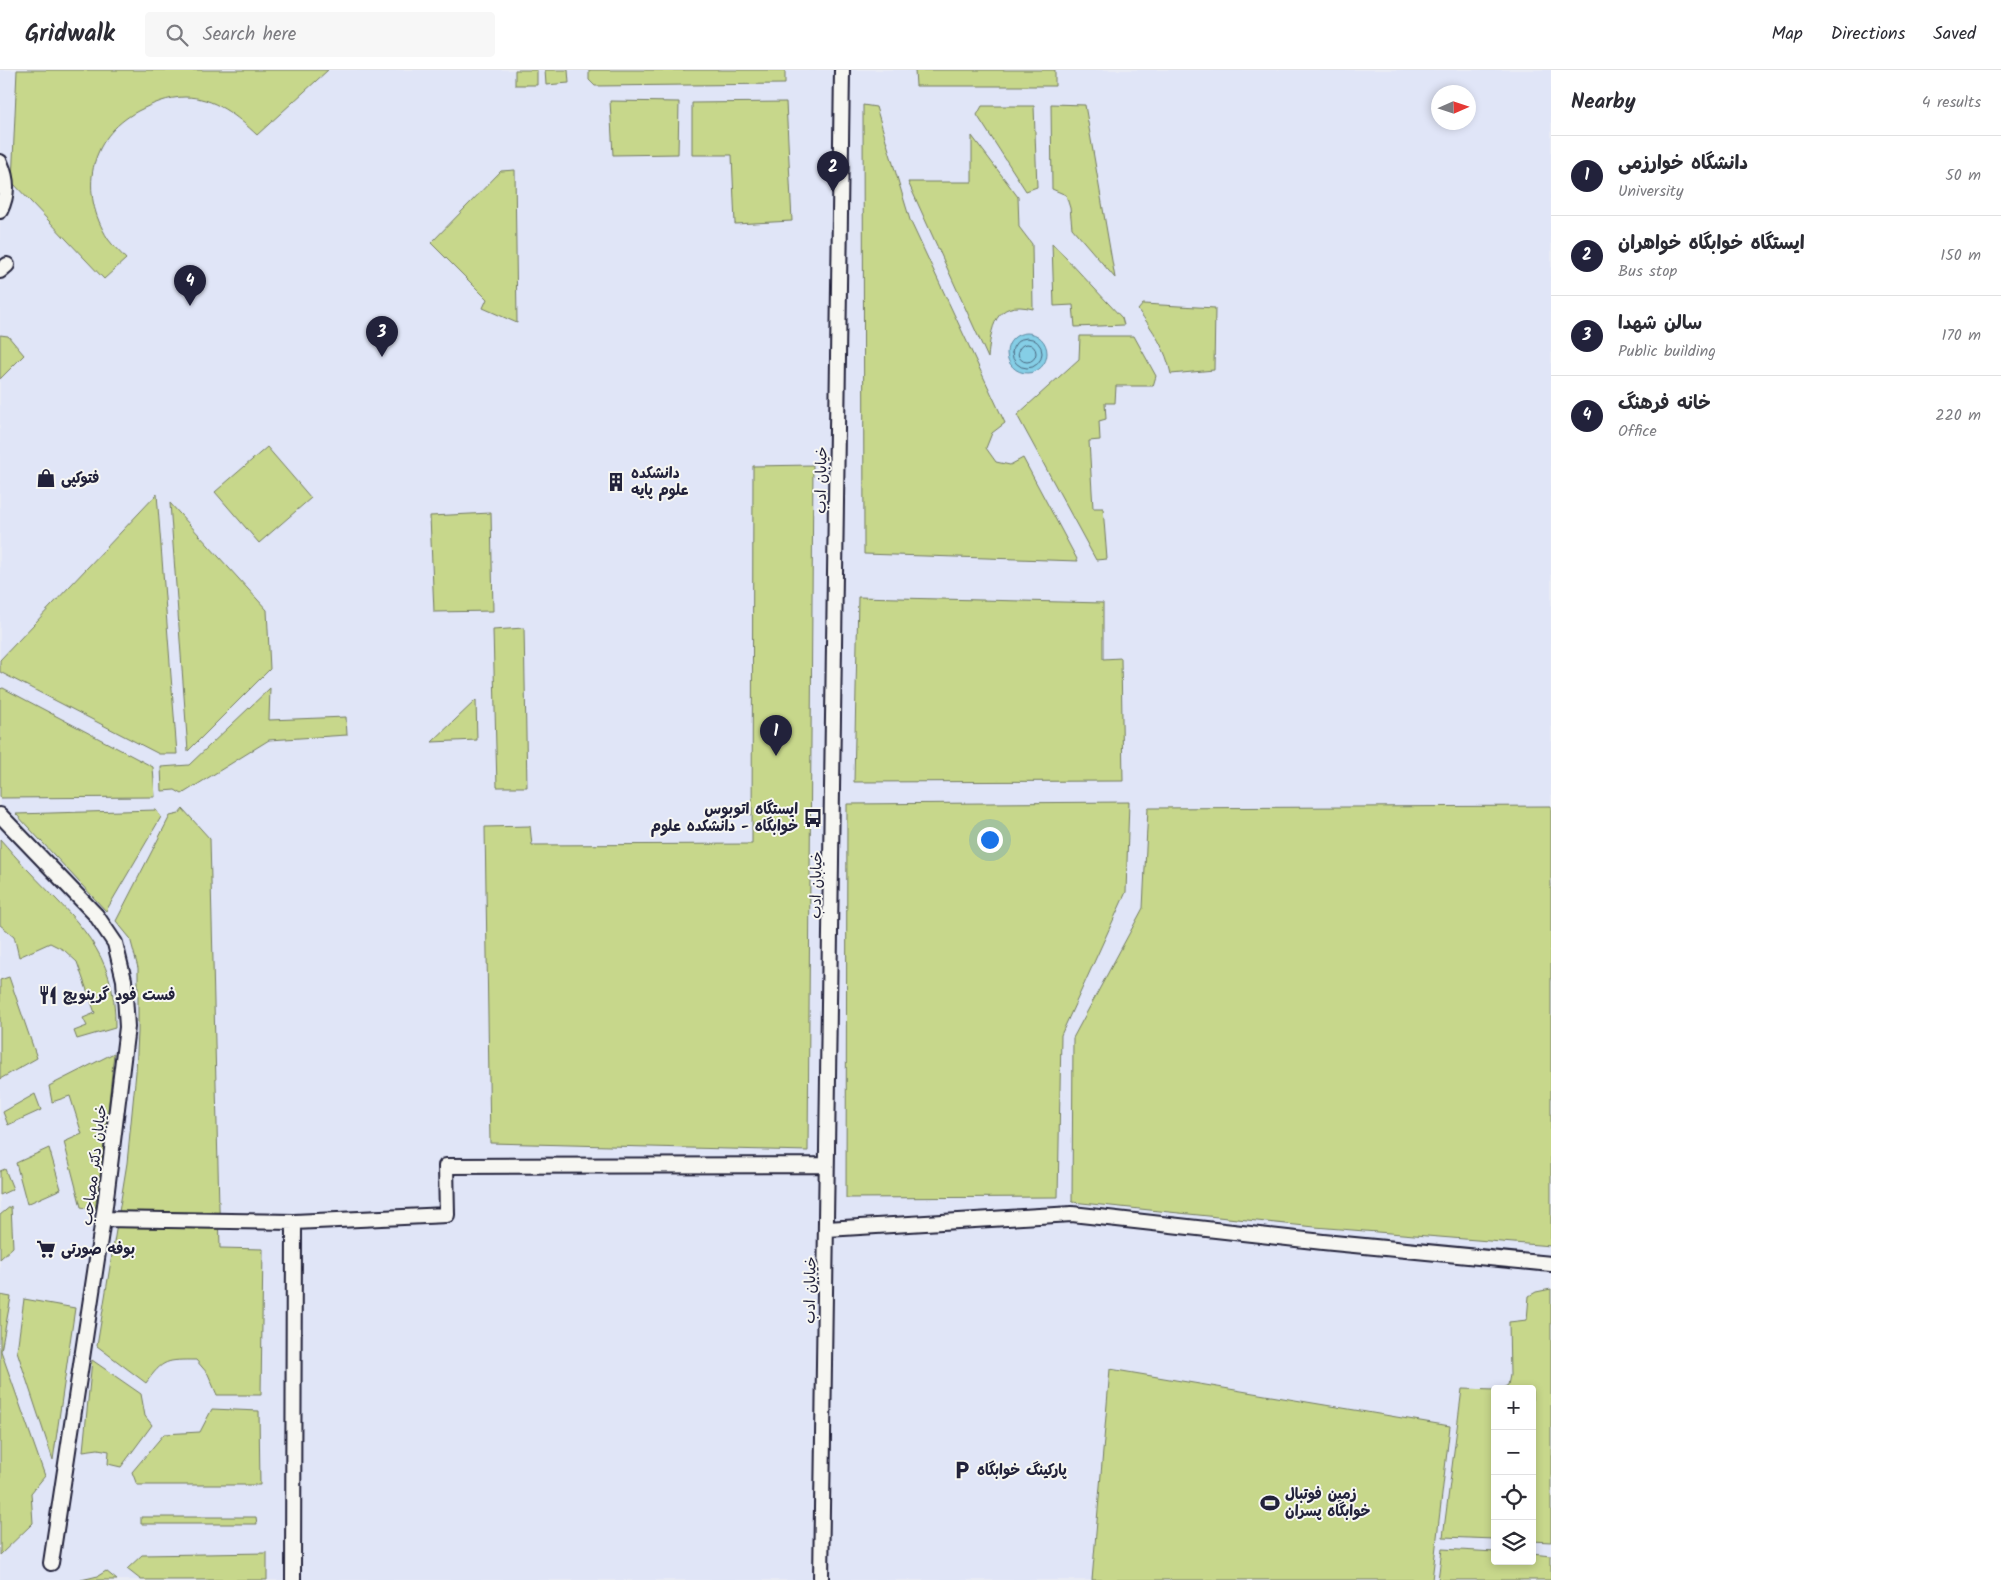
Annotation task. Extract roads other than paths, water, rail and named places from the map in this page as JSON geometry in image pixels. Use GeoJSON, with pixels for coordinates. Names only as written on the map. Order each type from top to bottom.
{"type":"FeatureCollection","features":[{"type":"Feature","properties":{"kind":"lane","name":"خیابان ادب"},"geometry":{"type":"LineString","coordinates":[[821,1580],[827,1229],[826,1165],[833,847],[842,70]]}},
{"type":"Feature","properties":{"kind":"lane"},"geometry":{"type":"LineString","coordinates":[[0,162],[5,172],[7,186],[5,200],[0,212]]}},
{"type":"Feature","properties":{"kind":"lane","name":"خیابان دکتر مصاحب"},"geometry":{"type":"LineString","coordinates":[[0,815],[96,915],[115,943],[124,980],[128,1027],[104,1219],[51,1562]]}},
{"type":"Feature","properties":{"kind":"lane"},"geometry":{"type":"LineString","coordinates":[[104,1219],[294,1222],[447,1214],[446,1166],[826,1165]]}},
{"type":"Feature","properties":{"kind":"lane"},"geometry":{"type":"LineString","coordinates":[[827,1229],[1072,1214],[1323,1242],[1551,1264]]}},
{"type":"Feature","properties":{"kind":"lane"},"geometry":{"type":"LineString","coordinates":[[293,1580],[294,1222]]}},
{"type":"Feature","properties":{"kind":"water"},"geometry":{"type":"Polygon","coordinates":[[[1027,333],[1038,336],[1044,342],[1047,353],[1044,364],[1038,370],[1027,373],[1016,370],[1010,364],[1007,353],[1010,342],[1016,336],[1027,333]]]}},
{"type":"Feature","properties":{"kind":"place","name":"ایستگاه خوابگاه خواهران"},"geometry":{"type":"Point","coordinates":[833,192]}},
{"type":"Feature","properties":{"kind":"place","name":"خانه فرهنگ"},"geometry":{"type":"Point","coordinates":[190,306]}},
{"type":"Feature","properties":{"kind":"place","name":"سالن شهدا"},"geometry":{"type":"Point","coordinates":[382,357]}},
{"type":"Feature","properties":{"kind":"place","name":"فتوکپی"},"geometry":{"type":"Point","coordinates":[46,478]}},
{"type":"Feature","properties":{"kind":"place","name":"دانشکده علوم پایه"},"geometry":{"type":"Point","coordinates":[616,482]}},
{"type":"Feature","properties":{"kind":"place","name":"دانشگاه خوارزمی"},"geometry":{"type":"Point","coordinates":[776,756]}},
{"type":"Feature","properties":{"kind":"place","name":"ایستگاه اتوبوس خوابگاه - دانشکده علوم"},"geometry":{"type":"Point","coordinates":[813,818]}},
{"type":"Feature","properties":{"kind":"place","name":"فست فود گرینویچ"},"geometry":{"type":"Point","coordinates":[48,995]}},
{"type":"Feature","properties":{"kind":"place","name":"بوفه صورتی"},"geometry":{"type":"Point","coordinates":[46,1249]}},
{"type":"Feature","properties":{"kind":"place","name":"پارکینگ خوابگاه"},"geometry":{"type":"Point","coordinates":[962,1470]}},
{"type":"Feature","properties":{"kind":"place","name":"زمین فوتبال خوابگاه پسران"},"geometry":{"type":"Point","coordinates":[1270,1503]}}]}
